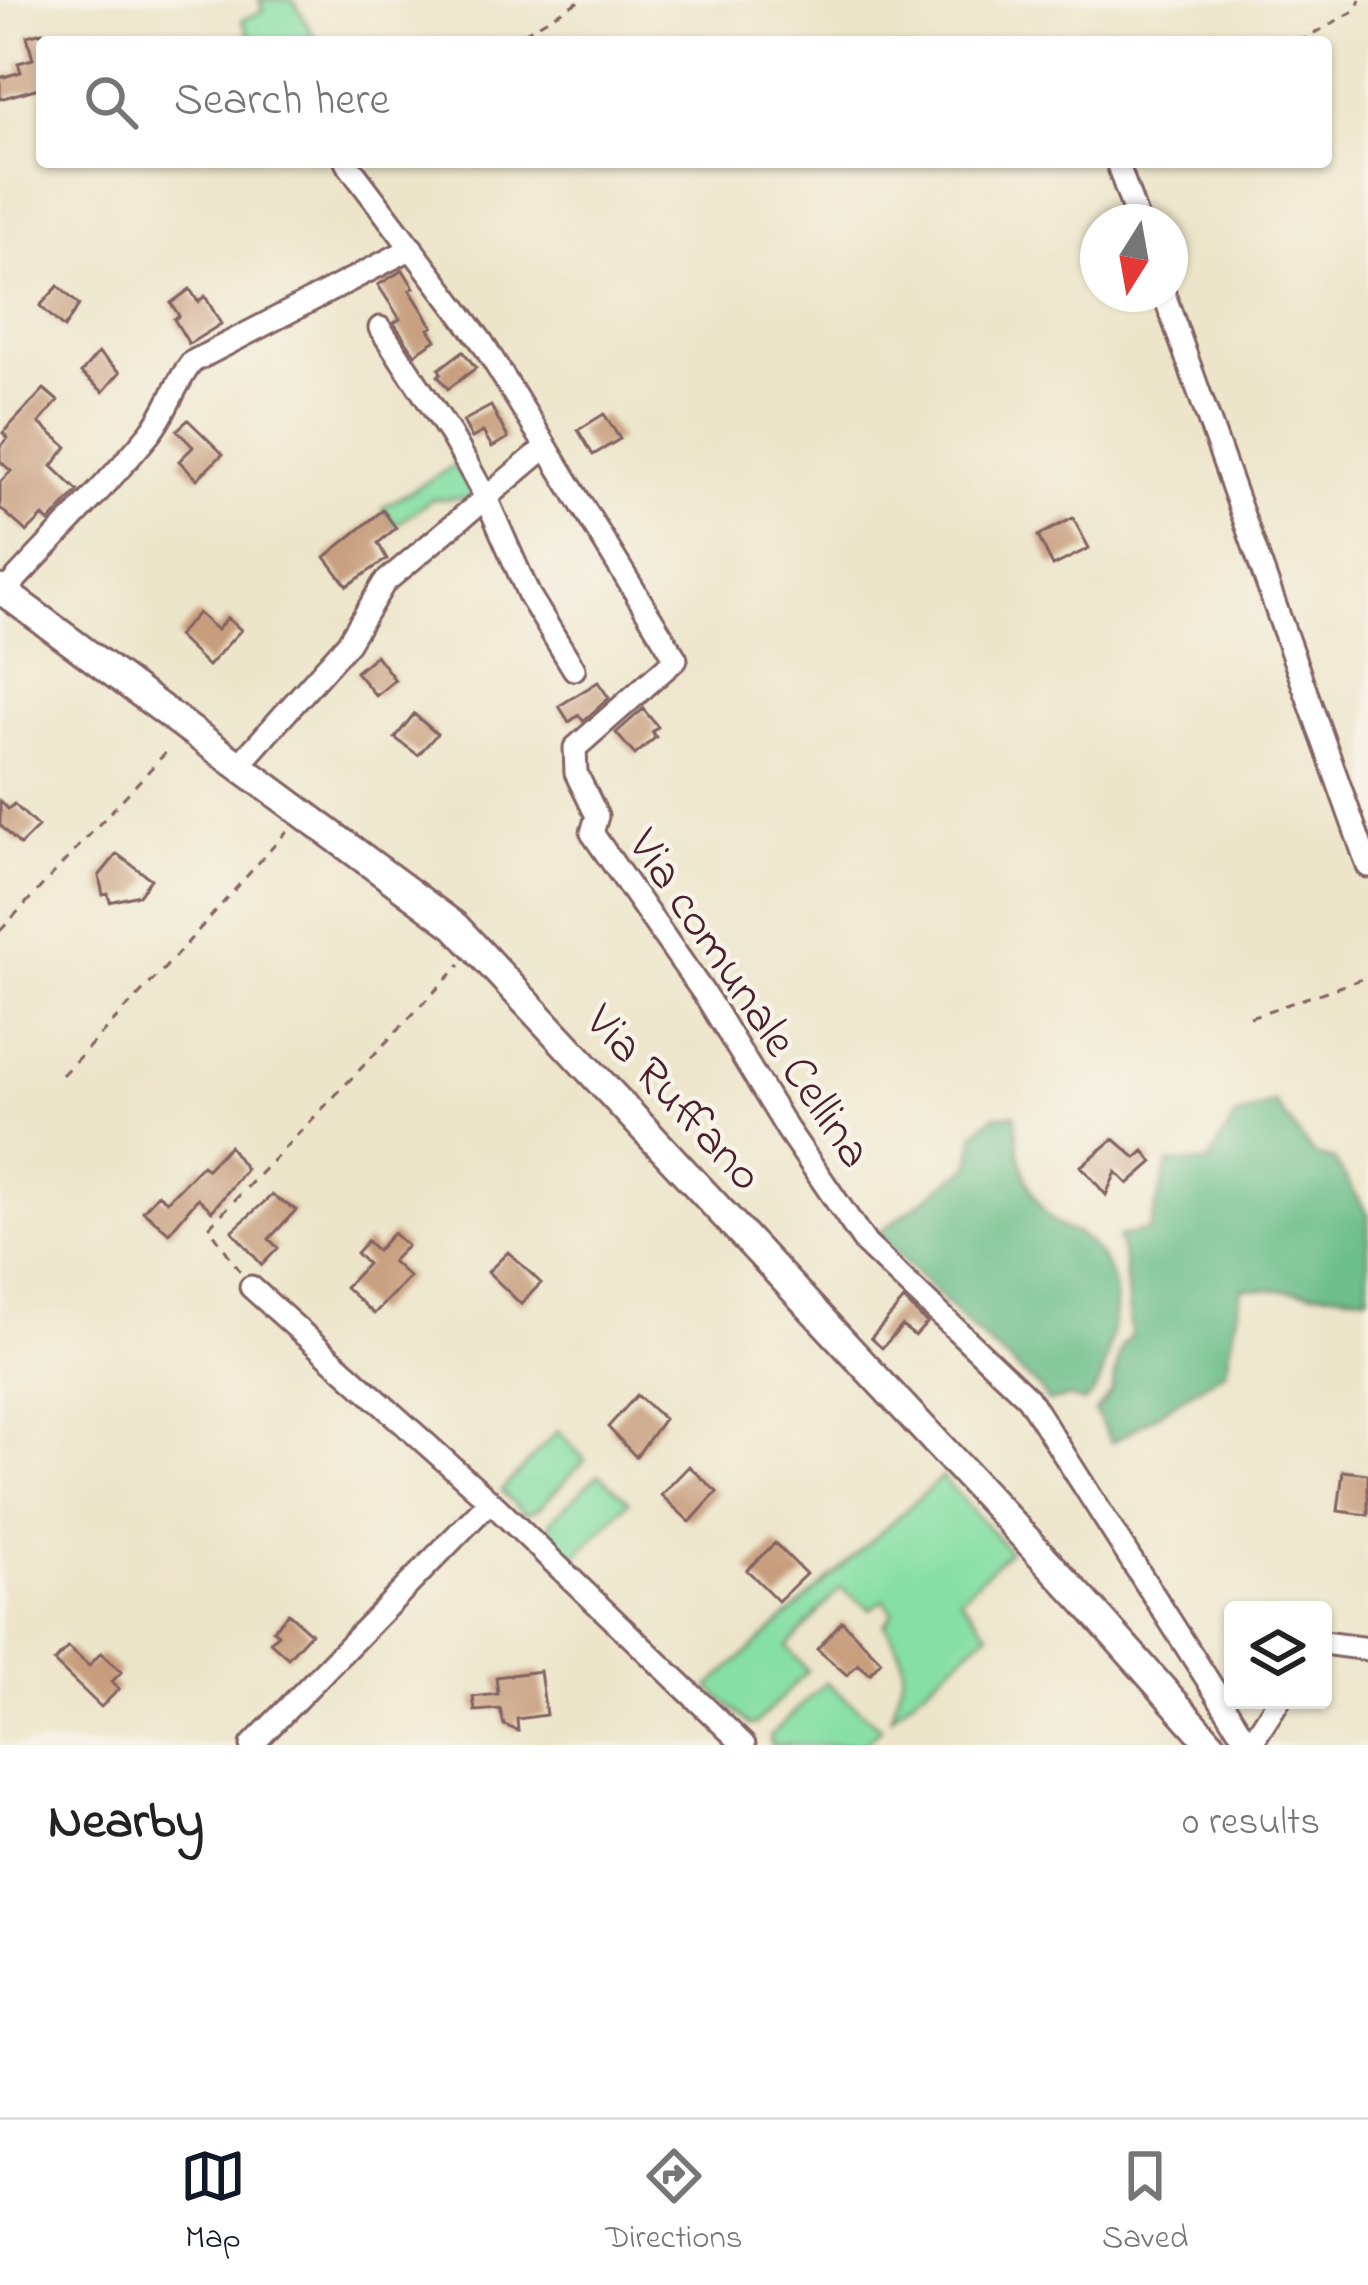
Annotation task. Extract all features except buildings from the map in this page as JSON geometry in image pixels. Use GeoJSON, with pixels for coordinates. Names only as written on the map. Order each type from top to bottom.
{"type":"FeatureCollection","features":[{"type":"Feature","properties":{"kind":"street","name":"Via comunale Cellina"},"geometry":{"type":"LineString","coordinates":[[351,168],[482,342],[676,659],[575,748],[576,773],[597,816],[592,833],[709,1001],[787,1129],[866,1244],[1028,1398],[1250,1745]]}},
{"type":"Feature","properties":{"kind":"street"},"geometry":{"type":"LineString","coordinates":[[1119,168],[1132,204]]}},
{"type":"Feature","properties":{"kind":"street"},"geometry":{"type":"LineString","coordinates":[[2,590],[149,434],[171,404],[174,385],[192,362],[412,248]]}},
{"type":"Feature","properties":{"kind":"street"},"geometry":{"type":"LineString","coordinates":[[1170,312],[1368,866]]}},
{"type":"Feature","properties":{"kind":"street"},"geometry":{"type":"LineString","coordinates":[[380,328],[451,435],[530,595],[574,669]]}},
{"type":"Feature","properties":{"kind":"street"},"geometry":{"type":"LineString","coordinates":[[239,765],[349,644],[384,583],[546,447]]}},
{"type":"Feature","properties":{"kind":"street","name":"Via Ruffano"},"geometry":{"type":"LineString","coordinates":[[2,590],[455,926],[1084,1601],[1212,1745]]}},
{"type":"Feature","properties":{"kind":"street"},"geometry":{"type":"LineString","coordinates":[[251,1287],[490,1501],[744,1745]]}},
{"type":"Feature","properties":{"kind":"street"},"geometry":{"type":"LineString","coordinates":[[252,1745],[490,1501]]}},
{"type":"Feature","properties":{"kind":"street"},"geometry":{"type":"LineString","coordinates":[[1332,1644],[1368,1649]]}},
{"type":"Feature","properties":{"kind":"street"},"geometry":{"type":"LineString","coordinates":[[1250,1745],[1273,1709]]}},
{"type":"Feature","properties":{"kind":"path"},"geometry":{"type":"LineString","coordinates":[[518,36],[581,0]]}},
{"type":"Feature","properties":{"kind":"path"},"geometry":{"type":"LineString","coordinates":[[1309,36],[1356,10],[1360,0]]}},
{"type":"Feature","properties":{"kind":"path"},"geometry":{"type":"LineString","coordinates":[[0,931],[189,728]]}},
{"type":"Feature","properties":{"kind":"path"},"geometry":{"type":"LineString","coordinates":[[62,1075],[304,812]]}},
{"type":"Feature","properties":{"kind":"path"},"geometry":{"type":"LineString","coordinates":[[251,1287],[209,1227],[476,949]]}},
{"type":"Feature","properties":{"kind":"path"},"geometry":{"type":"LineString","coordinates":[[1250,1017],[1368,977]]}},
{"type":"Feature","properties":{"kind":"green space"},"geometry":{"type":"Polygon","coordinates":[[[259,0],[293,0],[314,36],[249,36],[242,20],[263,11],[259,0]]]}},
{"type":"Feature","properties":{"kind":"green space"},"geometry":{"type":"Polygon","coordinates":[[[457,464],[473,493],[470,498],[432,499],[395,526],[382,508],[457,464]]]}},
{"type":"Feature","properties":{"kind":"green space"},"geometry":{"type":"Polygon","coordinates":[[[1275,1103],[1314,1155],[1334,1160],[1368,1214],[1368,1295],[1242,1288],[1226,1370],[1112,1443],[1095,1412],[1112,1391],[1121,1347],[1131,1336],[1118,1237],[1149,1230],[1169,1163],[1208,1163],[1235,1117],[1275,1103]]]}},
{"type":"Feature","properties":{"kind":"green space"},"geometry":{"type":"Polygon","coordinates":[[[1015,1114],[1021,1160],[1036,1199],[1054,1222],[1095,1249],[1114,1287],[1115,1314],[1104,1370],[1083,1403],[1069,1397],[1048,1402],[1039,1388],[877,1234],[970,1166],[975,1133],[994,1116],[1015,1114]]]}},
{"type":"Feature","properties":{"kind":"green space"},"geometry":{"type":"Polygon","coordinates":[[[558,1431],[585,1460],[539,1508],[525,1514],[501,1491],[558,1431]]]}},
{"type":"Feature","properties":{"kind":"green space"},"geometry":{"type":"Polygon","coordinates":[[[599,1474],[629,1501],[574,1558],[548,1533],[551,1520],[599,1474]]]}},
{"type":"Feature","properties":{"kind":"green space"},"geometry":{"type":"Polygon","coordinates":[[[942,1477],[1009,1551],[960,1598],[989,1632],[891,1717],[903,1669],[899,1649],[884,1625],[893,1613],[884,1600],[870,1609],[840,1588],[787,1647],[807,1671],[756,1724],[750,1725],[709,1687],[942,1477]]]}},
{"type":"Feature","properties":{"kind":"green space"},"geometry":{"type":"Polygon","coordinates":[[[826,1682],[881,1728],[863,1745],[771,1745],[770,1736],[826,1682]]]}}]}
